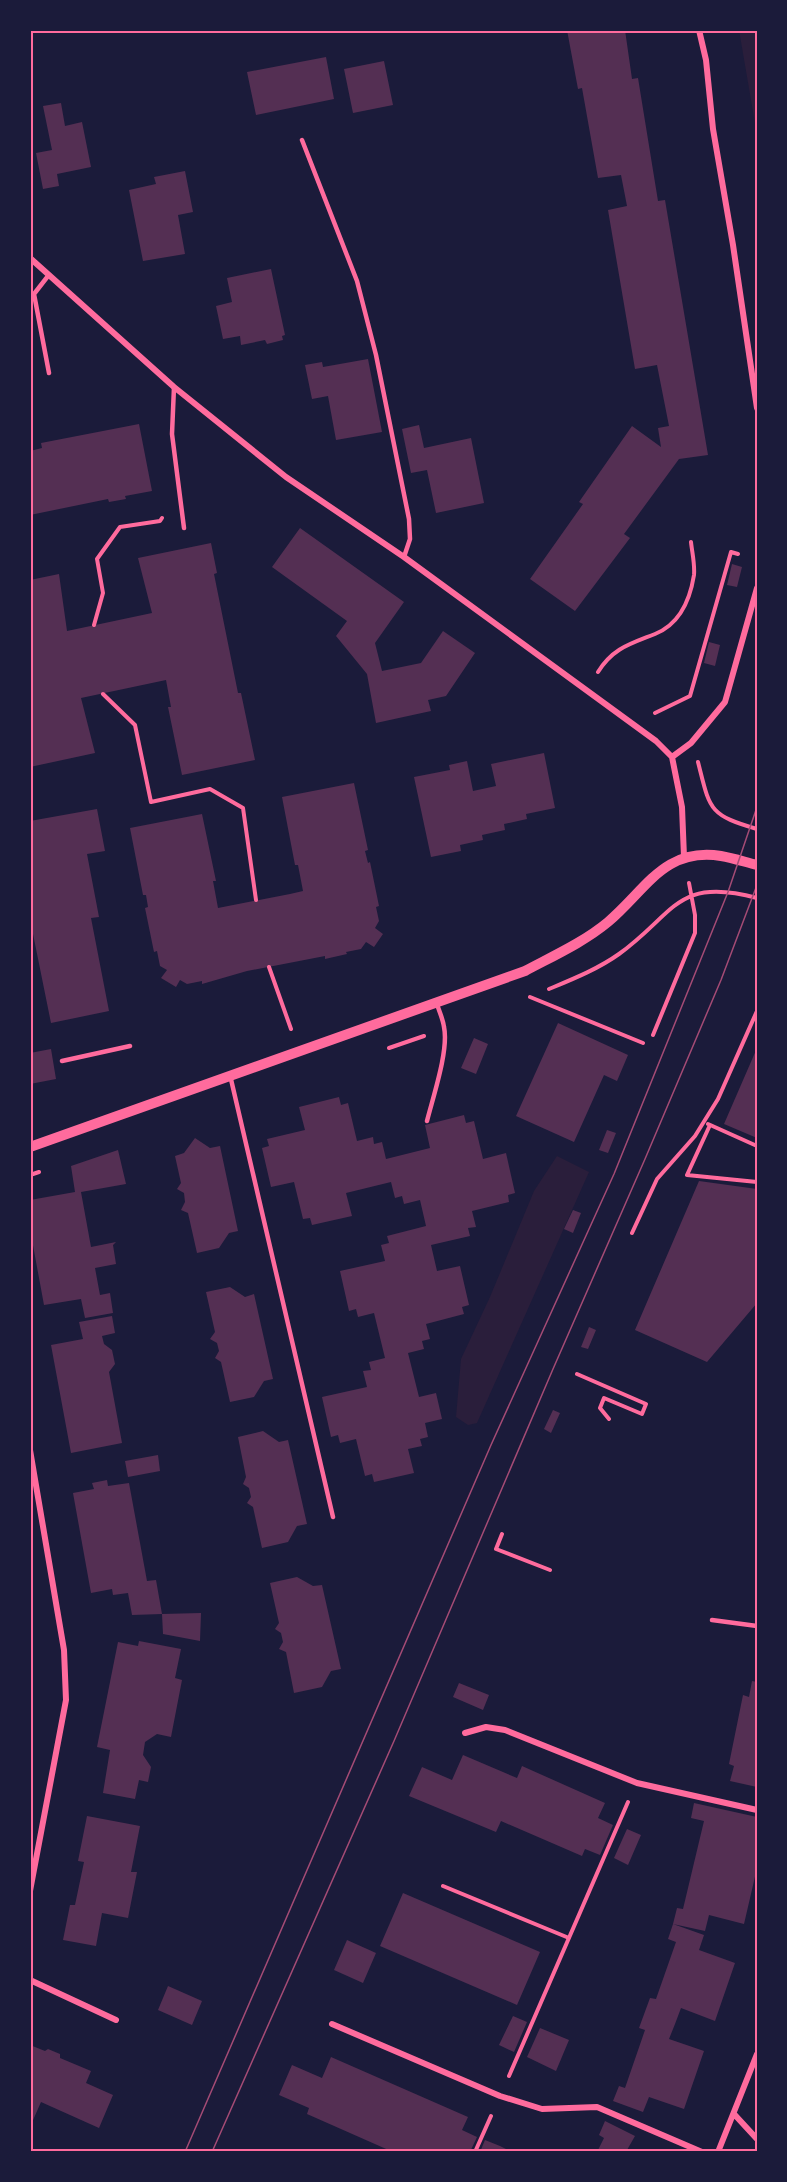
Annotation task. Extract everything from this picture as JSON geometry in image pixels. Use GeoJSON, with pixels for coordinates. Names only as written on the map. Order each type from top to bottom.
{"type":"FeatureCollection","features":[{"type":"Feature","properties":{"kind":"street"},"geometry":{"type":"LineString","coordinates":[[699,30],[713,129],[734,245],[757,408]]}},
{"type":"Feature","properties":{"kind":"street"},"geometry":{"type":"LineString","coordinates":[[30,258],[174,387],[285,477],[404,558],[656,741],[672,757],[682,807],[684,857]]}},
{"type":"Feature","properties":{"kind":"street"},"geometry":{"type":"LineString","coordinates":[[672,757],[691,743],[725,702],[757,588]]}},
{"type":"Feature","properties":{"kind":"street"},"geometry":{"type":"LineString","coordinates":[[30,1146],[525,971],[560,953],[608,922],[662,868],[684,857],[722,856],[757,865]]}},
{"type":"Feature","properties":{"kind":"street"},"geometry":{"type":"LineString","coordinates":[[30,1450],[64,1650],[66,1700],[30,1891]]}},
{"type":"Feature","properties":{"kind":"street"},"geometry":{"type":"LineString","coordinates":[[465,1733],[486,1727],[505,1730],[637,1783],[757,1810]]}},
{"type":"Feature","properties":{"kind":"street"},"geometry":{"type":"LineString","coordinates":[[30,1980],[116,2020]]}},
{"type":"Feature","properties":{"kind":"street"},"geometry":{"type":"LineString","coordinates":[[332,2024],[500,2096],[542,2109],[597,2107],[702,2152]]}},
{"type":"Feature","properties":{"kind":"street"},"geometry":{"type":"LineString","coordinates":[[718,2152],[757,2054]]}},
{"type":"Feature","properties":{"kind":"street"},"geometry":{"type":"LineString","coordinates":[[734,2114],[757,2139]]}},
{"type":"Feature","properties":{"kind":"lane"},"geometry":{"type":"LineString","coordinates":[[302,140],[357,281],[376,355],[408,519],[410,539],[404,558]]}},
{"type":"Feature","properties":{"kind":"lane"},"geometry":{"type":"LineString","coordinates":[[48,276],[34,294],[50,373]]}},
{"type":"Feature","properties":{"kind":"lane"},"geometry":{"type":"LineString","coordinates":[[174,387],[172,434],[184,528]]}},
{"type":"Feature","properties":{"kind":"lane"},"geometry":{"type":"LineString","coordinates":[[427,1121],[443,1055],[445,1029],[437,1004]]}},
{"type":"Feature","properties":{"kind":"lane"},"geometry":{"type":"LineString","coordinates":[[62,1061],[130,1046]]}},
{"type":"Feature","properties":{"kind":"lane"},"geometry":{"type":"LineString","coordinates":[[230,1075],[333,1517]]}},
{"type":"Feature","properties":{"kind":"lane"},"geometry":{"type":"LineString","coordinates":[[712,1620],[757,1626]]}},
{"type":"Feature","properties":{"kind":"path"},"geometry":{"type":"LineString","coordinates":[[94,625],[104,593],[97,559],[120,527],[160,521],[180,497]]}},
{"type":"Feature","properties":{"kind":"path"},"geometry":{"type":"LineString","coordinates":[[586,690],[605,660],[625,645],[658,633],[674,624],[687,601],[694,573],[691,542]]}},
{"type":"Feature","properties":{"kind":"path"},"geometry":{"type":"LineString","coordinates":[[654,713],[690,696],[731,552],[738,554]]}},
{"type":"Feature","properties":{"kind":"path"},"geometry":{"type":"LineString","coordinates":[[103,694],[135,725],[151,802],[210,789],[243,808],[256,900]]}},
{"type":"Feature","properties":{"kind":"path"},"geometry":{"type":"LineString","coordinates":[[691,743],[698,759],[711,807],[727,820],[757,829]]}},
{"type":"Feature","properties":{"kind":"path"},"geometry":{"type":"LineString","coordinates":[[653,1035],[695,933],[692,895],[714,890],[757,898]]}},
{"type":"Feature","properties":{"kind":"path"},"geometry":{"type":"LineString","coordinates":[[269,968],[298,1051]]}},
{"type":"Feature","properties":{"kind":"path"},"geometry":{"type":"LineString","coordinates":[[530,997],[643,1042]]}},
{"type":"Feature","properties":{"kind":"path"},"geometry":{"type":"LineString","coordinates":[[632,1233],[657,1179],[705,1122],[718,1100],[757,1011]]}},
{"type":"Feature","properties":{"kind":"path"},"geometry":{"type":"LineString","coordinates":[[705,1122],[757,1146]]}},
{"type":"Feature","properties":{"kind":"path"},"geometry":{"type":"LineString","coordinates":[[710,1125],[687,1174],[757,1182]]}},
{"type":"Feature","properties":{"kind":"path"},"geometry":{"type":"LineString","coordinates":[[577,1374],[646,1404],[642,1414],[604,1398],[600,1408],[609,1419]]}},
{"type":"Feature","properties":{"kind":"path"},"geometry":{"type":"LineString","coordinates":[[502,1534],[496,1549],[550,1570]]}},
{"type":"Feature","properties":{"kind":"path"},"geometry":{"type":"LineString","coordinates":[[475,2152],[637,1783]]}},
{"type":"Feature","properties":{"kind":"path"},"geometry":{"type":"LineString","coordinates":[[443,1886],[569,1938]]}},
{"type":"Feature","properties":{"kind":"shaded area"},"geometry":{"type":"Polygon","coordinates":[[[739,30],[757,30],[757,135],[739,30]]]}},
{"type":"Feature","properties":{"kind":"shaded area"},"geometry":{"type":"Polygon","coordinates":[[[557,1156],[589,1172],[477,1423],[468,1425],[456,1417],[461,1359],[490,1297],[534,1191],[557,1156]]]}},
{"type":"Feature","properties":{"kind":"building"},"geometry":{"type":"Polygon","coordinates":[[[567,30],[625,30],[632,79],[638,78],[658,201],[665,200],[708,455],[679,459],[624,534],[630,538],[575,611],[530,579],[583,504],[579,502],[632,426],[661,447],[658,428],[669,426],[657,365],[635,369],[608,210],[627,206],[621,175],[598,178],[582,88],[578,89],[567,30]]]}},
{"type":"Feature","properties":{"kind":"building"},"geometry":{"type":"Polygon","coordinates":[[[326,57],[334,99],[256,115],[247,72],[326,57]]]}},
{"type":"Feature","properties":{"kind":"building"},"geometry":{"type":"Polygon","coordinates":[[[384,61],[393,105],[353,113],[344,69],[384,61]]]}},
{"type":"Feature","properties":{"kind":"building"},"geometry":{"type":"Polygon","coordinates":[[[61,103],[65,126],[82,122],[91,167],[57,174],[59,186],[43,189],[36,153],[52,150],[43,106],[61,103]]]}},
{"type":"Feature","properties":{"kind":"building"},"geometry":{"type":"Polygon","coordinates":[[[185,171],[193,212],[178,215],[185,254],[143,261],[129,190],[156,184],[154,177],[185,171]]]}},
{"type":"Feature","properties":{"kind":"building"},"geometry":{"type":"Polygon","coordinates":[[[271,269],[285,335],[282,336],[283,340],[267,344],[265,340],[241,345],[240,336],[223,339],[216,306],[232,302],[227,278],[271,269]]]}},
{"type":"Feature","properties":{"kind":"building"},"geometry":{"type":"Polygon","coordinates":[[[368,359],[382,432],[336,440],[328,396],[312,399],[305,365],[322,362],[323,367],[368,359]]]}},
{"type":"Feature","properties":{"kind":"building"},"geometry":{"type":"Polygon","coordinates":[[[139,424],[152,491],[125,496],[126,499],[109,502],[108,499],[30,515],[30,451],[42,448],[41,443],[139,424]]]}},
{"type":"Feature","properties":{"kind":"building"},"geometry":{"type":"Polygon","coordinates":[[[419,425],[424,448],[471,438],[484,503],[436,513],[427,470],[411,473],[402,429],[419,425]]]}},
{"type":"Feature","properties":{"kind":"building"},"geometry":{"type":"Polygon","coordinates":[[[300,528],[404,602],[375,643],[382,671],[421,663],[443,631],[475,653],[446,696],[428,700],[431,711],[376,723],[367,674],[336,636],[347,621],[272,567],[300,528]]]}},
{"type":"Feature","properties":{"kind":"building"},"geometry":{"type":"Polygon","coordinates":[[[211,543],[217,573],[214,574],[238,693],[241,693],[255,760],[182,775],[168,707],[171,707],[166,680],[81,698],[95,753],[30,767],[30,580],[59,574],[67,631],[152,613],[138,558],[211,543]]]}},
{"type":"Feature","properties":{"kind":"building"},"geometry":{"type":"Polygon","coordinates":[[[732,564],[742,567],[737,587],[727,585],[732,564]]]}},
{"type":"Feature","properties":{"kind":"building"},"geometry":{"type":"Polygon","coordinates":[[[709,642],[720,645],[715,666],[704,663],[709,642]]]}},
{"type":"Feature","properties":{"kind":"building"},"geometry":{"type":"Polygon","coordinates":[[[544,753],[555,808],[526,814],[527,819],[504,824],[505,830],[482,835],[483,840],[460,845],[461,851],[431,857],[414,777],[450,770],[449,765],[467,761],[473,791],[496,786],[491,764],[544,753]]]}},
{"type":"Feature","properties":{"kind":"building"},"geometry":{"type":"Polygon","coordinates":[[[354,783],[368,850],[365,851],[368,863],[370,862],[379,906],[376,907],[379,921],[375,928],[383,934],[374,947],[366,942],[361,949],[346,952],[347,954],[247,971],[202,984],[202,981],[187,984],[180,980],[176,987],[161,978],[167,970],[160,966],[157,951],[154,952],[145,908],[148,907],[146,895],[143,895],[130,828],[202,814],[216,881],[213,881],[218,908],[290,894],[303,891],[298,865],[295,865],[282,797],[354,783]]]}},
{"type":"Feature","properties":{"kind":"building"},"geometry":{"type":"Polygon","coordinates":[[[97,809],[105,851],[87,854],[99,917],[91,918],[109,1011],[51,1023],[32,929],[30,929],[30,821],[97,809]]]}},
{"type":"Feature","properties":{"kind":"building"},"geometry":{"type":"Polygon","coordinates":[[[558,1023],[628,1055],[617,1081],[604,1075],[574,1142],[516,1116],[558,1023]]]}},
{"type":"Feature","properties":{"kind":"building"},"geometry":{"type":"Polygon","coordinates":[[[474,1038],[488,1044],[476,1074],[461,1068],[474,1038]]]}},
{"type":"Feature","properties":{"kind":"building"},"geometry":{"type":"Polygon","coordinates":[[[757,1048],[757,1138],[724,1124],[757,1048]]]}},
{"type":"Feature","properties":{"kind":"building"},"geometry":{"type":"Polygon","coordinates":[[[51,1049],[56,1079],[30,1084],[30,1053],[51,1049]]]}},
{"type":"Feature","properties":{"kind":"building"},"geometry":{"type":"Polygon","coordinates":[[[339,1097],[341,1105],[348,1103],[357,1141],[373,1137],[374,1144],[382,1142],[386,1159],[430,1148],[425,1125],[464,1115],[466,1123],[474,1121],[483,1159],[506,1153],[515,1193],[508,1195],[509,1202],[472,1211],[476,1227],[468,1228],[470,1236],[431,1245],[437,1271],[460,1266],[469,1305],[462,1307],[464,1314],[426,1324],[430,1339],[422,1341],[424,1349],[408,1353],[419,1397],[436,1393],[442,1419],[425,1423],[428,1437],[420,1439],[422,1446],[408,1449],[414,1473],[374,1482],[372,1474],[365,1476],[356,1439],[340,1443],[338,1435],[331,1437],[322,1397],[367,1387],[363,1371],[371,1370],[369,1362],[385,1358],[374,1313],[358,1317],[356,1309],[349,1311],[340,1271],[385,1261],[381,1245],[389,1243],[387,1236],[426,1226],[420,1200],[404,1204],[402,1196],[395,1198],[391,1182],[346,1193],[352,1216],[312,1225],[310,1218],[303,1219],[294,1182],[271,1187],[262,1148],[269,1146],[267,1139],[305,1130],[299,1107],[339,1097]]]}},
{"type":"Feature","properties":{"kind":"building"},"geometry":{"type":"Polygon","coordinates":[[[607,1130],[616,1133],[608,1153],[599,1150],[607,1130]]]}},
{"type":"Feature","properties":{"kind":"building"},"geometry":{"type":"Polygon","coordinates":[[[195,1138],[210,1148],[220,1146],[238,1231],[229,1233],[219,1248],[197,1253],[188,1213],[181,1210],[185,1202],[184,1193],[177,1189],[181,1183],[175,1156],[184,1153],[195,1138]]]}},
{"type":"Feature","properties":{"kind":"building"},"geometry":{"type":"Polygon","coordinates":[[[118,1150],[126,1184],[81,1192],[91,1247],[116,1242],[113,1245],[116,1264],[95,1268],[100,1295],[110,1293],[113,1313],[85,1318],[81,1299],[44,1305],[30,1229],[30,1200],[75,1192],[71,1166],[118,1150]]]}},
{"type":"Feature","properties":{"kind":"building"},"geometry":{"type":"Polygon","coordinates":[[[699,1181],[757,1189],[757,1303],[707,1362],[635,1330],[699,1181]]]}},
{"type":"Feature","properties":{"kind":"building"},"geometry":{"type":"Polygon","coordinates":[[[573,1210],[581,1213],[573,1233],[564,1229],[573,1210]]]}},
{"type":"Feature","properties":{"kind":"building"},"geometry":{"type":"Polygon","coordinates":[[[230,1287],[245,1297],[254,1294],[273,1379],[264,1381],[254,1397],[230,1402],[221,1362],[215,1358],[219,1351],[217,1343],[210,1339],[215,1332],[206,1292],[230,1287]]]}},
{"type":"Feature","properties":{"kind":"building"},"geometry":{"type":"Polygon","coordinates":[[[112,1316],[115,1333],[102,1336],[104,1344],[112,1350],[115,1364],[109,1372],[122,1443],[71,1453],[51,1345],[83,1339],[79,1322],[112,1316]]]}},
{"type":"Feature","properties":{"kind":"building"},"geometry":{"type":"Polygon","coordinates":[[[589,1327],[596,1330],[588,1349],[581,1347],[589,1327]]]}},
{"type":"Feature","properties":{"kind":"building"},"geometry":{"type":"Polygon","coordinates":[[[553,1410],[560,1413],[551,1433],[544,1429],[553,1410]]]}},
{"type":"Feature","properties":{"kind":"building"},"geometry":{"type":"Polygon","coordinates":[[[263,1431],[279,1442],[288,1440],[307,1524],[297,1526],[288,1542],[262,1548],[253,1507],[247,1503],[251,1497],[249,1488],[243,1484],[246,1477],[238,1437],[263,1431]]]}},
{"type":"Feature","properties":{"kind":"building"},"geometry":{"type":"Polygon","coordinates":[[[158,1455],[160,1471],[128,1477],[125,1461],[158,1455]]]}},
{"type":"Feature","properties":{"kind":"building"},"geometry":{"type":"Polygon","coordinates":[[[107,1480],[108,1486],[129,1483],[147,1581],[156,1580],[162,1614],[132,1615],[128,1593],[113,1595],[112,1589],[91,1593],[73,1493],[94,1489],[92,1483],[107,1480]]]}},
{"type":"Feature","properties":{"kind":"building"},"geometry":{"type":"Polygon","coordinates":[[[297,1577],[313,1586],[322,1585],[341,1669],[331,1671],[322,1687],[294,1693],[286,1652],[279,1649],[283,1642],[281,1633],[275,1629],[279,1623],[270,1583],[297,1577]]]}},
{"type":"Feature","properties":{"kind":"building"},"geometry":{"type":"Polygon","coordinates":[[[201,1613],[200,1641],[163,1634],[162,1614],[201,1613]]]}},
{"type":"Feature","properties":{"kind":"building"},"geometry":{"type":"Polygon","coordinates":[[[139,1641],[181,1649],[175,1678],[182,1680],[171,1737],[157,1734],[145,1742],[143,1755],[151,1767],[148,1782],[139,1780],[135,1799],[103,1793],[110,1750],[97,1747],[118,1642],[138,1646],[139,1641]]]}},
{"type":"Feature","properties":{"kind":"building"},"geometry":{"type":"Polygon","coordinates":[[[752,1681],[757,1682],[757,1787],[730,1781],[734,1766],[729,1764],[743,1695],[749,1697],[752,1681]]]}},
{"type":"Feature","properties":{"kind":"building"},"geometry":{"type":"Polygon","coordinates":[[[459,1683],[489,1695],[483,1710],[453,1697],[459,1683]]]}},
{"type":"Feature","properties":{"kind":"building"},"geometry":{"type":"Polygon","coordinates":[[[463,1755],[517,1778],[522,1766],[605,1803],[598,1818],[613,1825],[600,1855],[585,1849],[582,1856],[501,1821],[496,1832],[409,1796],[422,1767],[452,1780],[463,1755]]]}},
{"type":"Feature","properties":{"kind":"building"},"geometry":{"type":"Polygon","coordinates":[[[694,1803],[757,1817],[755,1833],[757,1834],[757,1868],[744,1924],[709,1915],[705,1931],[673,1924],[677,1908],[683,1909],[704,1821],[691,1818],[694,1803]]]}},
{"type":"Feature","properties":{"kind":"building"},"geometry":{"type":"Polygon","coordinates":[[[87,1816],[140,1826],[131,1872],[137,1872],[128,1918],[102,1913],[96,1946],[63,1940],[70,1905],[75,1905],[84,1862],[78,1861],[87,1816]]]}},
{"type":"Feature","properties":{"kind":"building"},"geometry":{"type":"Polygon","coordinates":[[[627,1829],[641,1835],[628,1865],[614,1858],[627,1829]]]}},
{"type":"Feature","properties":{"kind":"building"},"geometry":{"type":"Polygon","coordinates":[[[403,1893],[540,1952],[517,2005],[380,1946],[403,1893]]]}},
{"type":"Feature","properties":{"kind":"building"},"geometry":{"type":"Polygon","coordinates":[[[673,1924],[704,1935],[699,1950],[735,1963],[715,2021],[681,2008],[669,2039],[704,2051],[684,2109],[649,2097],[643,2112],[613,2101],[619,2086],[625,2088],[645,2030],[639,2028],[650,1998],[656,1999],[676,1942],[668,1939],[673,1924]]]}},
{"type":"Feature","properties":{"kind":"building"},"geometry":{"type":"Polygon","coordinates":[[[347,1940],[376,1953],[363,1983],[334,1970],[347,1940]]]}},
{"type":"Feature","properties":{"kind":"building"},"geometry":{"type":"Polygon","coordinates":[[[168,1986],[202,2001],[192,2025],[158,2010],[168,1986]]]}},
{"type":"Feature","properties":{"kind":"building"},"geometry":{"type":"Polygon","coordinates":[[[513,2016],[527,2022],[514,2052],[499,2045],[513,2016]]]}},
{"type":"Feature","properties":{"kind":"building"},"geometry":{"type":"Polygon","coordinates":[[[540,2028],[569,2040],[556,2071],[527,2057],[540,2028]]]}},
{"type":"Feature","properties":{"kind":"building"},"geometry":{"type":"Polygon","coordinates":[[[30,2045],[60,2054],[60,2058],[91,2071],[86,2083],[113,2095],[99,2128],[41,2102],[30,2127],[30,2045]]]}},
{"type":"Feature","properties":{"kind":"building"},"geometry":{"type":"Polygon","coordinates":[[[331,2057],[468,2117],[462,2130],[477,2137],[470,2152],[393,2152],[307,2114],[309,2108],[279,2095],[292,2065],[322,2078],[331,2057]]]}},
{"type":"Feature","properties":{"kind":"building"},"geometry":{"type":"Polygon","coordinates":[[[605,2121],[635,2136],[627,2150],[631,2152],[597,2152],[604,2138],[599,2135],[605,2121]]]}},
{"type":"Feature","properties":{"kind":"building"},"geometry":{"type":"Polygon","coordinates":[[[485,2140],[500,2146],[512,2152],[480,2152],[485,2140]]]}},
{"type":"Feature","properties":{"kind":"tram line"},"geometry":{"type":"LineString","coordinates":[[185,2152],[491,1445],[614,1174],[728,892],[757,807]]}},
{"type":"Feature","properties":{"kind":"tram line"},"geometry":{"type":"LineString","coordinates":[[212,2152],[394,1741],[645,1159],[721,980],[757,885]]}}]}
